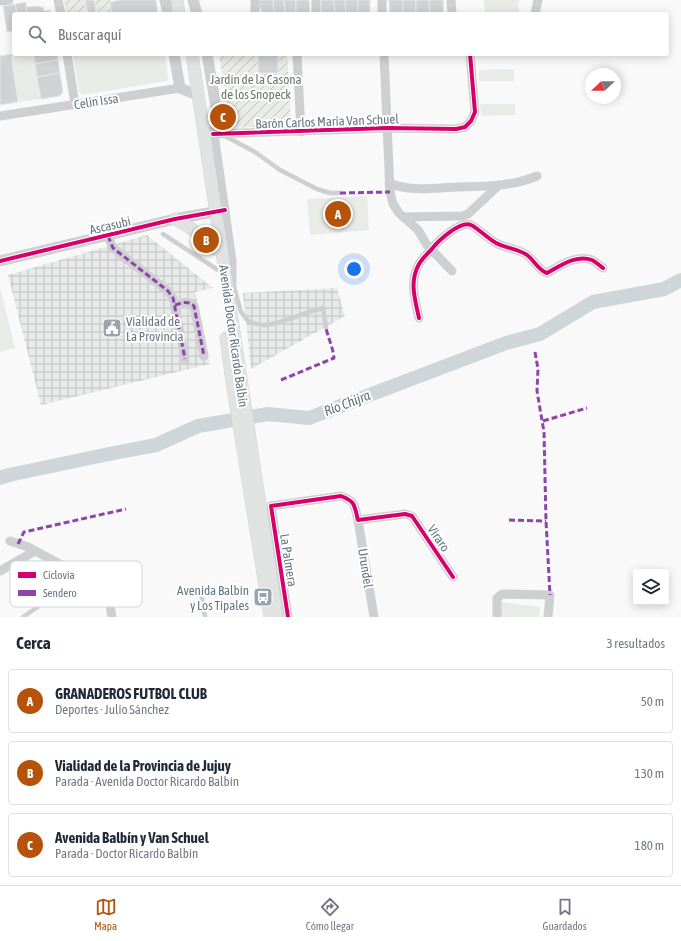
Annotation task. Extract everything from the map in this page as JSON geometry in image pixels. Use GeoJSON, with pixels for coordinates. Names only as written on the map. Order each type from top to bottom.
{"type":"FeatureCollection","features":[{"type":"Feature","properties":{"kind":"main road"},"geometry":{"type":"LineString","coordinates":[[177,0],[179,12]]}},
{"type":"Feature","properties":{"kind":"main road"},"geometry":{"type":"LineString","coordinates":[[184,0],[186,12]]}},
{"type":"Feature","properties":{"kind":"main road","name":"Avenida Doctor Ricardo Balbín"},"geometry":{"type":"LineString","coordinates":[[186,56],[192,92],[217,211],[214,249],[236,381],[261,506],[274,616]]}},
{"type":"Feature","properties":{"kind":"main road","name":"Avenida Doctor Ricardo Balbín"},"geometry":{"type":"LineString","coordinates":[[192,56],[217,211],[228,292],[236,381]]}},
{"type":"Feature","properties":{"kind":"main road"},"geometry":{"type":"LineString","coordinates":[[175,219],[192,228],[214,249]]}},
{"type":"Feature","properties":{"kind":"street"},"geometry":{"type":"LineString","coordinates":[[0,1],[9,0]]}},
{"type":"Feature","properties":{"kind":"street"},"geometry":{"type":"LineString","coordinates":[[58,0],[61,12]]}},
{"type":"Feature","properties":{"kind":"street"},"geometry":{"type":"LineString","coordinates":[[165,0],[168,12]]}},
{"type":"Feature","properties":{"kind":"street"},"geometry":{"type":"LineString","coordinates":[[194,0],[197,12]]}},
{"type":"Feature","properties":{"kind":"street"},"geometry":{"type":"LineString","coordinates":[[254,0],[255,12]]}},
{"type":"Feature","properties":{"kind":"street"},"geometry":{"type":"LineString","coordinates":[[316,0],[316,12]]}},
{"type":"Feature","properties":{"kind":"street"},"geometry":{"type":"LineString","coordinates":[[382,0],[382,12]]}},
{"type":"Feature","properties":{"kind":"street"},"geometry":{"type":"LineString","coordinates":[[451,0],[452,12]]}},
{"type":"Feature","properties":{"kind":"street"},"geometry":{"type":"LineString","coordinates":[[535,12],[538,0]]}},
{"type":"Feature","properties":{"kind":"street"},"geometry":{"type":"LineString","coordinates":[[67,56],[75,104]]}},
{"type":"Feature","properties":{"kind":"street"},"geometry":{"type":"LineString","coordinates":[[174,56],[180,88]]}},
{"type":"Feature","properties":{"kind":"street"},"geometry":{"type":"LineString","coordinates":[[208,56],[218,119],[216,134],[217,211],[232,261],[228,292]]}},
{"type":"Feature","properties":{"kind":"street"},"geometry":{"type":"LineString","coordinates":[[297,56],[301,132]]}},
{"type":"Feature","properties":{"kind":"street"},"geometry":{"type":"LineString","coordinates":[[384,56],[389,183],[393,204],[403,217],[418,230],[431,250],[452,271]]}},
{"type":"Feature","properties":{"kind":"street","name":"Barón Carlos María Van Schuel"},"geometry":{"type":"LineString","coordinates":[[216,134],[465,127],[471,121],[475,112],[470,56]]}},
{"type":"Feature","properties":{"kind":"street","name":"Celin Issa"},"geometry":{"type":"LineString","coordinates":[[0,116],[180,88],[192,92]]}},
{"type":"Feature","properties":{"kind":"street"},"geometry":{"type":"LineString","coordinates":[[389,183],[398,187],[414,189],[499,185],[527,180],[536,176]]}},
{"type":"Feature","properties":{"kind":"street"},"geometry":{"type":"LineString","coordinates":[[419,318],[413,290],[414,279],[419,264],[439,240],[458,227],[465,220],[468,214],[499,185]]}},
{"type":"Feature","properties":{"kind":"street","name":"Ascasubi"},"geometry":{"type":"LineString","coordinates":[[0,261],[175,219],[217,211]]}},
{"type":"Feature","properties":{"kind":"street"},"geometry":{"type":"LineString","coordinates":[[403,217],[465,220],[485,237],[497,244],[527,254],[542,272],[547,273],[577,258],[592,260],[603,268]]}},
{"type":"Feature","properties":{"kind":"street"},"geometry":{"type":"LineString","coordinates":[[108,236],[112,248],[168,291],[173,298],[185,359]]}},
{"type":"Feature","properties":{"kind":"street"},"geometry":{"type":"LineString","coordinates":[[175,305],[187,302],[194,306],[204,356]]}},
{"type":"Feature","properties":{"kind":"street","name":"Urundel"},"geometry":{"type":"LineString","coordinates":[[261,506],[341,496],[351,500],[354,504],[358,520],[374,617]]}},
{"type":"Feature","properties":{"kind":"street","name":"Viraro"},"geometry":{"type":"LineString","coordinates":[[358,520],[405,514],[412,516],[454,577]]}},
{"type":"Feature","properties":{"kind":"street"},"geometry":{"type":"LineString","coordinates":[[10,541],[28,547],[54,561]]}},
{"type":"Feature","properties":{"kind":"street"},"geometry":{"type":"LineString","coordinates":[[18,561],[35,551]]}},
{"type":"Feature","properties":{"kind":"street"},"geometry":{"type":"LineString","coordinates":[[0,572],[10,566]]}},
{"type":"Feature","properties":{"kind":"street"},"geometry":{"type":"LineString","coordinates":[[497,617],[497,598],[502,594],[550,595],[548,617]]}},
{"type":"Feature","properties":{"kind":"street"},"geometry":{"type":"LineString","coordinates":[[110,607],[112,617]]}},
{"type":"Feature","properties":{"kind":"lane"},"geometry":{"type":"LineString","coordinates":[[216,134],[255,152],[280,170],[317,189],[330,193],[340,193]]}},
{"type":"Feature","properties":{"kind":"lane"},"geometry":{"type":"LineString","coordinates":[[163,234],[218,270]]}},
{"type":"Feature","properties":{"kind":"lane"},"geometry":{"type":"LineString","coordinates":[[231,275],[241,312],[249,322],[264,325],[285,321],[311,310],[323,308],[326,328]]}},
{"type":"Feature","properties":{"kind":"lane"},"geometry":{"type":"LineString","coordinates":[[201,592],[205,617]]}},
{"type":"Feature","properties":{"kind":"lane"},"geometry":{"type":"LineString","coordinates":[[22,617],[37,607]]}},
{"type":"Feature","properties":{"kind":"shaded area","name":"Vialidad de La Provincia"},"geometry":{"type":"Polygon","coordinates":[[[147,235],[213,288],[195,292],[210,364],[41,405],[8,275],[147,235]]]}},
{"type":"Feature","properties":{"kind":"shaded area"},"geometry":{"type":"Polygon","coordinates":[[[337,288],[345,316],[251,369],[243,293],[337,288]]]}},
{"type":"Feature","properties":{"kind":"green space"},"geometry":{"type":"Polygon","coordinates":[[[64,0],[110,0],[112,12],[66,12],[64,0]]]}},
{"type":"Feature","properties":{"kind":"green space"},"geometry":{"type":"Polygon","coordinates":[[[484,0],[520,0],[518,4],[520,12],[485,12],[484,0]]]}},
{"type":"Feature","properties":{"kind":"green space"},"geometry":{"type":"Polygon","coordinates":[[[11,54],[12,56],[34,56],[41,99],[18,102],[11,54]]]}},
{"type":"Feature","properties":{"kind":"green space"},"geometry":{"type":"Polygon","coordinates":[[[73,56],[165,56],[168,78],[167,81],[82,95],[79,92],[73,56]]]}},
{"type":"Feature","properties":{"kind":"green space","name":"Jardín de la Casona de los Snopeck"},"geometry":{"type":"Polygon","coordinates":[[[219,56],[287,56],[291,122],[288,125],[233,128],[230,125],[219,56]]]}},
{"type":"Feature","properties":{"kind":"green space"},"geometry":{"type":"Polygon","coordinates":[[[514,69],[514,81],[479,81],[479,70],[514,69]]]}},
{"type":"Feature","properties":{"kind":"green space"},"geometry":{"type":"Polygon","coordinates":[[[480,104],[515,104],[515,115],[483,116],[481,114],[480,104]]]}},
{"type":"Feature","properties":{"kind":"green space"},"geometry":{"type":"Polygon","coordinates":[[[367,196],[369,230],[310,235],[307,199],[367,196]]]}},
{"type":"Feature","properties":{"kind":"green space"},"geometry":{"type":"Polygon","coordinates":[[[0,287],[15,348],[0,352],[0,287]]]}},
{"type":"Feature","properties":{"kind":"green space"},"geometry":{"type":"Polygon","coordinates":[[[500,602],[540,607],[539,617],[499,617],[500,602]]]}},
{"type":"Feature","properties":{"kind":"building"},"geometry":{"type":"Polygon","coordinates":[[[85,0],[94,0],[96,12],[88,12],[85,0]]]}},
{"type":"Feature","properties":{"kind":"building"},"geometry":{"type":"Polygon","coordinates":[[[120,0],[156,0],[158,12],[112,12],[110,2],[120,0]]]}},
{"type":"Feature","properties":{"kind":"building"},"geometry":{"type":"Polygon","coordinates":[[[259,0],[273,0],[274,12],[262,12],[260,9],[259,0]]]}},
{"type":"Feature","properties":{"kind":"building"},"geometry":{"type":"Polygon","coordinates":[[[273,0],[284,0],[285,12],[274,12],[273,0]]]}},
{"type":"Feature","properties":{"kind":"building"},"geometry":{"type":"Polygon","coordinates":[[[284,0],[296,0],[296,12],[285,12],[284,0]]]}},
{"type":"Feature","properties":{"kind":"building"},"geometry":{"type":"Polygon","coordinates":[[[296,0],[309,0],[309,12],[296,12],[296,0]]]}},
{"type":"Feature","properties":{"kind":"building"},"geometry":{"type":"Polygon","coordinates":[[[321,0],[334,0],[335,12],[321,11],[321,0]]]}},
{"type":"Feature","properties":{"kind":"building"},"geometry":{"type":"Polygon","coordinates":[[[334,0],[345,0],[346,12],[335,12],[334,0]]]}},
{"type":"Feature","properties":{"kind":"building"},"geometry":{"type":"Polygon","coordinates":[[[345,0],[358,0],[358,12],[346,12],[345,0]]]}},
{"type":"Feature","properties":{"kind":"building"},"geometry":{"type":"Polygon","coordinates":[[[358,0],[370,0],[370,12],[358,12],[358,0]]]}},
{"type":"Feature","properties":{"kind":"building"},"geometry":{"type":"Polygon","coordinates":[[[389,0],[403,0],[403,12],[390,12],[389,0]]]}},
{"type":"Feature","properties":{"kind":"building"},"geometry":{"type":"Polygon","coordinates":[[[403,0],[416,0],[416,12],[403,12],[403,0]]]}},
{"type":"Feature","properties":{"kind":"building"},"geometry":{"type":"Polygon","coordinates":[[[416,0],[429,0],[430,12],[416,12],[416,0]]]}},
{"type":"Feature","properties":{"kind":"building"},"geometry":{"type":"Polygon","coordinates":[[[429,0],[443,0],[444,12],[430,12],[429,0]]]}},
{"type":"Feature","properties":{"kind":"building"},"geometry":{"type":"Polygon","coordinates":[[[26,2],[27,12],[17,12],[15,4],[26,2]]]}},
{"type":"Feature","properties":{"kind":"building"},"geometry":{"type":"Polygon","coordinates":[[[15,4],[17,12],[12,12],[12,31],[7,32],[3,6],[15,4]]]}},
{"type":"Feature","properties":{"kind":"building"},"geometry":{"type":"Polygon","coordinates":[[[39,6],[43,7],[44,11],[50,10],[50,12],[27,12],[26,7],[39,6]]]}},
{"type":"Feature","properties":{"kind":"building"},"geometry":{"type":"Polygon","coordinates":[[[11,54],[18,102],[0,105],[0,56],[11,54]]]}},
{"type":"Feature","properties":{"kind":"building"},"geometry":{"type":"Polygon","coordinates":[[[34,56],[57,56],[58,60],[35,64],[34,56]]]}},
{"type":"Feature","properties":{"kind":"building"},"geometry":{"type":"Polygon","coordinates":[[[258,56],[278,56],[278,73],[258,73],[258,56]]]}},
{"type":"Feature","properties":{"kind":"building"},"geometry":{"type":"Polygon","coordinates":[[[58,60],[60,73],[37,77],[35,64],[58,60]]]}},
{"type":"Feature","properties":{"kind":"building"},"geometry":{"type":"Polygon","coordinates":[[[60,73],[63,92],[60,96],[41,99],[37,77],[60,73]]]}},
{"type":"Feature","properties":{"kind":"waterway","name":"Río Chijra"},"geometry":{"type":"LineString","coordinates":[[0,478],[156,445],[198,426],[268,414],[309,418],[506,343],[540,334],[593,302],[664,289],[681,280]]}},
{"type":"Feature","properties":{"kind":"marked path"},"geometry":{"type":"LineString","coordinates":[[340,193],[390,192]]}},
{"type":"Feature","properties":{"kind":"marked path"},"geometry":{"type":"LineString","coordinates":[[108,236],[113,248],[168,291],[173,298],[185,359]]}},
{"type":"Feature","properties":{"kind":"marked path"},"geometry":{"type":"LineString","coordinates":[[175,305],[187,303],[194,306],[204,356]]}},
{"type":"Feature","properties":{"kind":"marked path"},"geometry":{"type":"LineString","coordinates":[[281,380],[334,358],[326,328]]}},
{"type":"Feature","properties":{"kind":"marked path"},"geometry":{"type":"LineString","coordinates":[[535,352],[538,369],[537,391],[544,432],[546,521],[550,595]]}},
{"type":"Feature","properties":{"kind":"marked path"},"geometry":{"type":"LineString","coordinates":[[543,421],[587,408]]}},
{"type":"Feature","properties":{"kind":"marked path"},"geometry":{"type":"LineString","coordinates":[[18,544],[24,532],[126,509]]}},
{"type":"Feature","properties":{"kind":"marked path"},"geometry":{"type":"LineString","coordinates":[[509,520],[546,521]]}},
{"type":"Feature","properties":{"kind":"cycle path"},"geometry":{"type":"LineString","coordinates":[[213,134],[387,128],[456,129],[465,127],[471,121],[475,112],[470,56]]}},
{"type":"Feature","properties":{"kind":"cycle path"},"geometry":{"type":"LineString","coordinates":[[0,261],[175,219],[225,210]]}},
{"type":"Feature","properties":{"kind":"cycle path"},"geometry":{"type":"LineString","coordinates":[[419,318],[414,291],[414,277],[419,264],[443,237],[466,224],[471,225],[496,243],[524,253],[530,257],[541,270],[547,273],[563,264],[580,259],[592,260],[603,268]]}},
{"type":"Feature","properties":{"kind":"cycle path","name":"La Palmera"},"geometry":{"type":"LineString","coordinates":[[288,617],[271,506],[341,496],[352,502],[355,507],[358,520],[405,514],[412,516],[453,577]]}},
{"type":"Feature","properties":{"kind":"place","name":"Avenida Balbín y Van Schuel"},"geometry":{"type":"Point","coordinates":[223,117]}},
{"type":"Feature","properties":{"kind":"place","name":"GRANADEROS FUTBOL CLUB"},"geometry":{"type":"Point","coordinates":[338,214]}},
{"type":"Feature","properties":{"kind":"place","name":"Vialidad de la Provincia de Jujuy"},"geometry":{"type":"Point","coordinates":[206,240]}},
{"type":"Feature","properties":{"kind":"place","name":"Vialidad de La Provincia"},"geometry":{"type":"Point","coordinates":[112,328]}},
{"type":"Feature","properties":{"kind":"place","name":"Avenida Balbín y Los Tipales"},"geometry":{"type":"Point","coordinates":[263,597]}}]}
